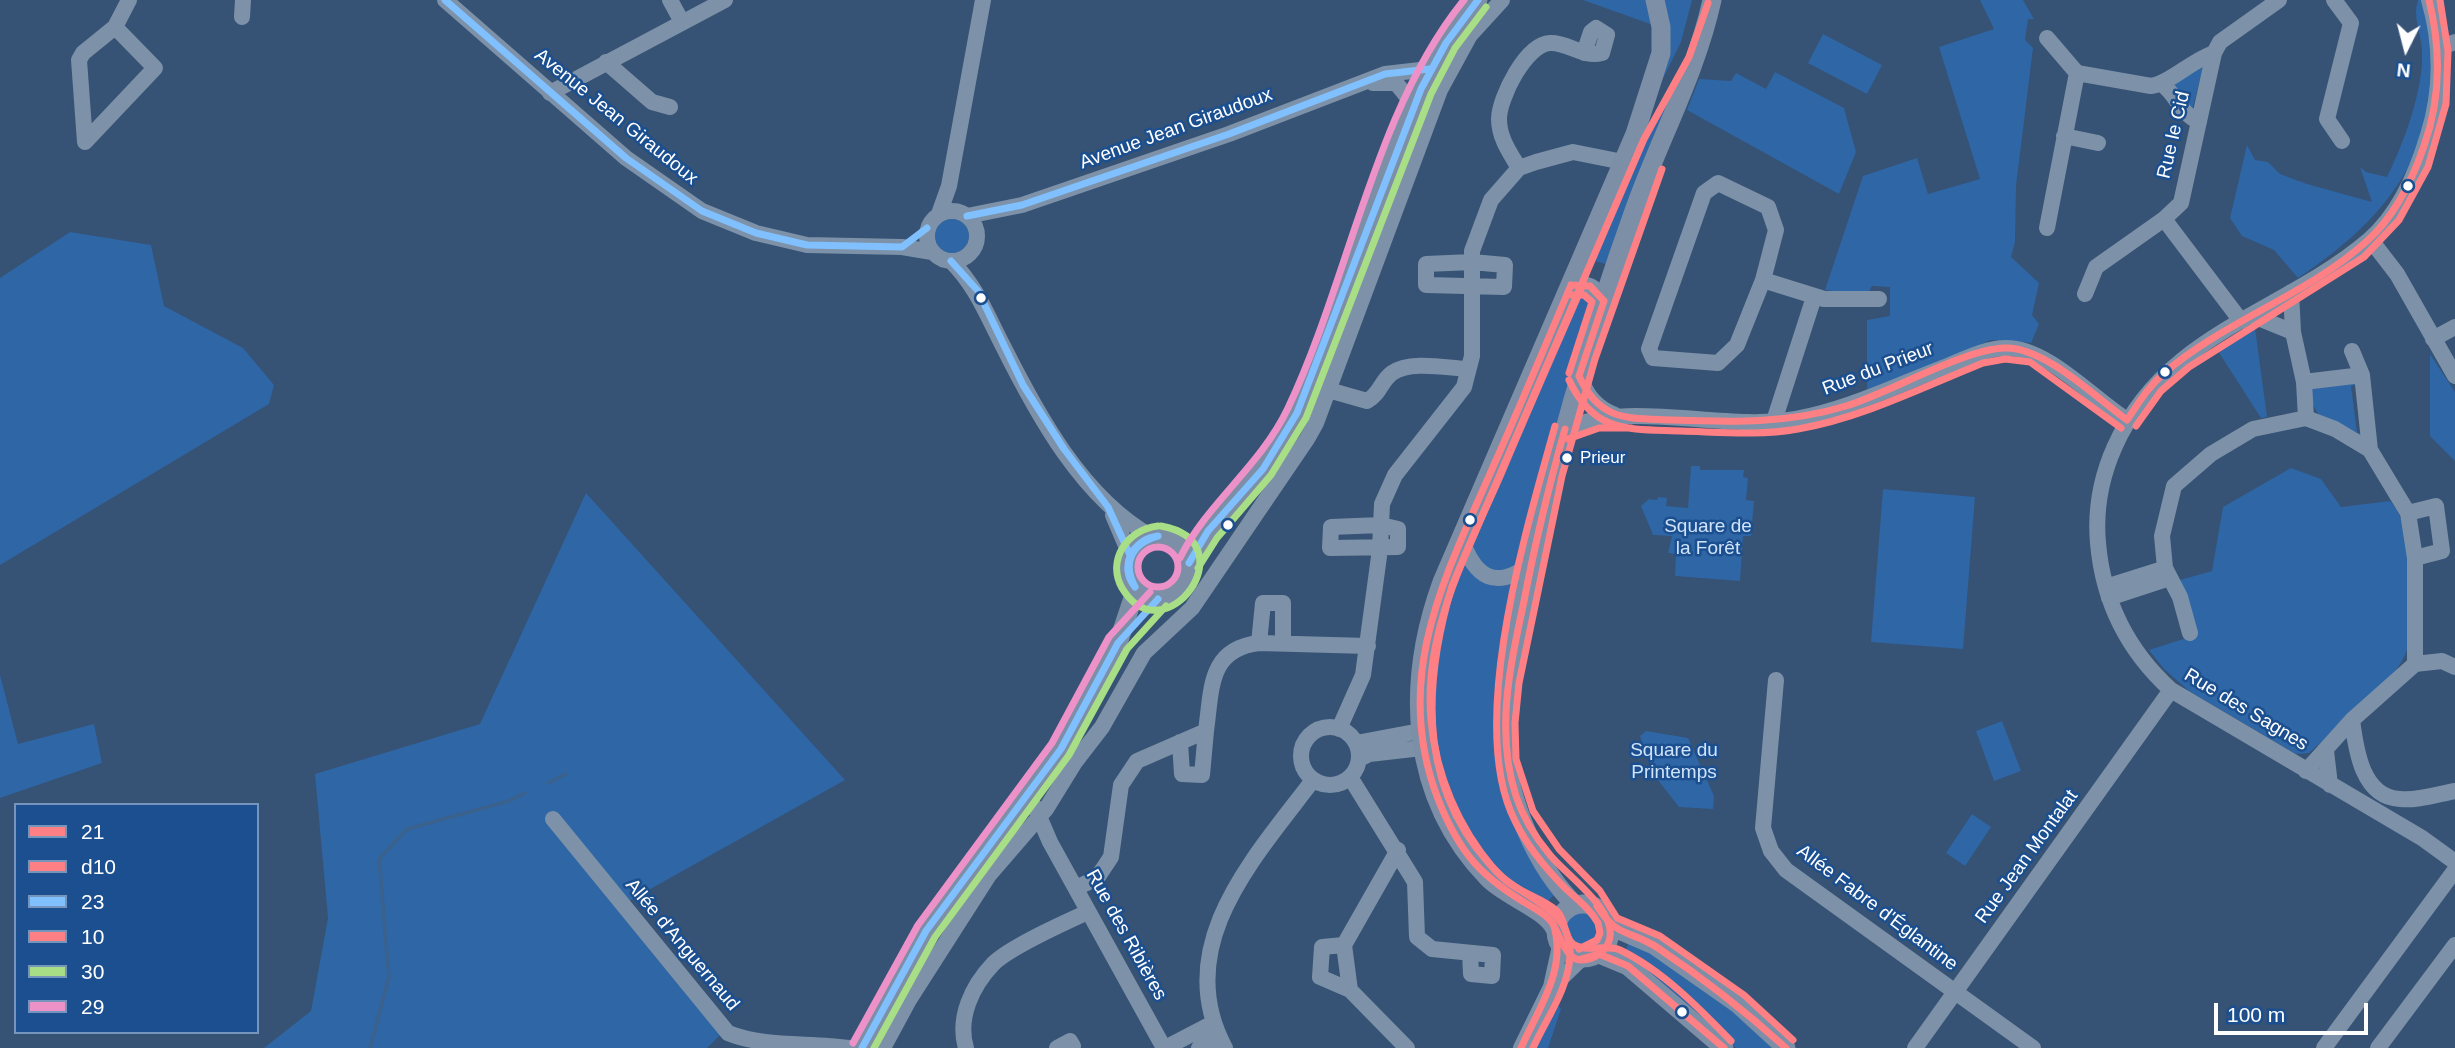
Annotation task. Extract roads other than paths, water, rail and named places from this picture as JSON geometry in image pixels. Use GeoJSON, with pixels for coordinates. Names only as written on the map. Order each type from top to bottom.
{"type":"FeatureCollection","features":[{"type":"Feature","properties":{"kind":"main road"},"geometry":{"type":"LineString","coordinates":[[1189,563],[1184,550],[1172,540],[1152,537],[1139,543],[1130,555],[1127,570],[1136,589],[1158,598],[1168,597],[1184,586],[1189,563],[1217,519],[1252,483],[1318,387],[1413,104],[1429,69],[1458,22],[1478,0]]}},
{"type":"Feature","properties":{"kind":"main road"},"geometry":{"type":"LineString","coordinates":[[1655,0],[1661,27],[1661,53],[1656,76],[1623,162],[1461,537],[1427,625],[1419,675],[1421,739],[1434,788],[1452,830],[1486,876],[1514,900],[1550,919],[1566,952],[1628,966],[1724,1048]]}},
{"type":"Feature","properties":{"kind":"main road"},"geometry":{"type":"LineString","coordinates":[[1575,905],[1555,883],[1529,835],[1506,761],[1504,723],[1508,689],[1532,563],[1579,376],[1634,211],[1691,72],[1712,0]]}},
{"type":"Feature","properties":{"kind":"main road"},"geometry":{"type":"LineString","coordinates":[[1172,540],[1217,519]]}},
{"type":"Feature","properties":{"kind":"main road"},"geometry":{"type":"LineString","coordinates":[[862,1048],[926,931],[1061,748],[1118,643],[1136,589]]}},
{"type":"Feature","properties":{"kind":"main road"},"geometry":{"type":"LineString","coordinates":[[1118,643],[1158,598]]}},
{"type":"Feature","properties":{"kind":"main road"},"geometry":{"type":"LineString","coordinates":[[1558,937],[1561,914],[1575,905],[1591,904],[1599,908],[1611,926],[1654,945],[1738,1004],[1786,1048]]}},
{"type":"Feature","properties":{"kind":"main road"},"geometry":{"type":"LineString","coordinates":[[1590,956],[1609,942],[1611,926]]}},
{"type":"Feature","properties":{"kind":"street"},"geometry":{"type":"LineString","coordinates":[[115,27],[155,68],[85,142],[79,60],[83,53],[115,27],[129,0]]}},
{"type":"Feature","properties":{"kind":"street"},"geometry":{"type":"LineString","coordinates":[[242,17],[243,0]]}},
{"type":"Feature","properties":{"kind":"street","name":"Avenue Jean Giraudoux"},"geometry":{"type":"LineString","coordinates":[[445,0],[626,158],[702,211],[756,233],[807,245],[902,247],[932,252]]}},
{"type":"Feature","properties":{"kind":"street"},"geometry":{"type":"LineString","coordinates":[[670,0],[682,22]]}},
{"type":"Feature","properties":{"kind":"street"},"geometry":{"type":"LineString","coordinates":[[550,93],[725,0]]}},
{"type":"Feature","properties":{"kind":"street"},"geometry":{"type":"LineString","coordinates":[[902,247],[927,228],[939,214],[949,186],[983,0]]}},
{"type":"Feature","properties":{"kind":"street"},"geometry":{"type":"LineString","coordinates":[[883,1048],[909,1000],[982,887],[1046,809],[1075,762],[1102,727],[1144,653],[1192,608],[1307,439],[1318,387],[1440,90],[1471,36],[1502,0]]}},
{"type":"Feature","properties":{"kind":"street"},"geometry":{"type":"LineString","coordinates":[[2163,85],[2171,76],[2197,59],[2214,53],[2220,42],[2278,0]]}},
{"type":"Feature","properties":{"kind":"street"},"geometry":{"type":"LineString","coordinates":[[2334,0],[2351,23],[2327,119],[2342,141]]}},
{"type":"Feature","properties":{"kind":"street","name":"Rue des Sagnes"},"geometry":{"type":"LineString","coordinates":[[2429,0],[2438,48],[2438,86],[2432,123],[2419,164],[2390,216],[2370,239],[2291,292],[2198,346],[2160,376],[2127,420],[2105,470],[2096,520],[2101,572],[2108,592],[2140,659],[2171,690],[2422,838],[2455,862]]}},
{"type":"Feature","properties":{"kind":"street"},"geometry":{"type":"LineString","coordinates":[[2047,38],[2077,73],[2151,86],[2163,85],[2172,92],[2184,115],[2199,122]]}},
{"type":"Feature","properties":{"kind":"street"},"geometry":{"type":"LineString","coordinates":[[2438,48],[2455,42]]}},
{"type":"Feature","properties":{"kind":"street"},"geometry":{"type":"LineString","coordinates":[[1519,169],[1504,142],[1499,119],[1502,99],[1515,73],[1536,48],[1550,43],[1584,53]]}},
{"type":"Feature","properties":{"kind":"street","name":"Rue le Cid"},"geometry":{"type":"LineString","coordinates":[[2164,219],[2180,203],[2214,53]]}},
{"type":"Feature","properties":{"kind":"street"},"geometry":{"type":"LineString","coordinates":[[606,62],[652,102],[670,107]]}},
{"type":"Feature","properties":{"kind":"street","name":"Avenue Jean Giraudoux"},"geometry":{"type":"LineString","coordinates":[[974,245],[990,222],[1008,210],[1385,74],[1429,69]]}},
{"type":"Feature","properties":{"kind":"street"},"geometry":{"type":"LineString","coordinates":[[2047,228],[2077,73]]}},
{"type":"Feature","properties":{"kind":"street","name":"Avenue Jean Giraudoux"},"geometry":{"type":"LineString","coordinates":[[1357,86],[1396,83],[1413,104]]}},
{"type":"Feature","properties":{"kind":"street"},"geometry":{"type":"LineString","coordinates":[[2064,136],[2098,143]]}},
{"type":"Feature","properties":{"kind":"street"},"geometry":{"type":"LineString","coordinates":[[1339,729],[1363,675],[1380,549],[1382,504],[1395,475],[1464,387],[1472,356],[1472,251],[1491,200],[1519,169],[1573,152],[1623,162]]}},
{"type":"Feature","properties":{"kind":"street"},"geometry":{"type":"LineString","coordinates":[[1718,183],[1768,207],[1776,230],[1763,280],[1737,345],[1718,363],[1653,358],[1649,349],[1704,193],[1718,183]]}},
{"type":"Feature","properties":{"kind":"street"},"geometry":{"type":"LineString","coordinates":[[949,186],[975,226],[978,291]]}},
{"type":"Feature","properties":{"kind":"street","name":"Avenue Jean Giraudoux"},"geometry":{"type":"LineString","coordinates":[[965,214],[1008,210]]}},
{"type":"Feature","properties":{"kind":"street"},"geometry":{"type":"LineString","coordinates":[[939,214],[948,211],[965,214]]}},
{"type":"Feature","properties":{"kind":"street"},"geometry":{"type":"LineString","coordinates":[[2085,294],[2096,268],[2164,219],[2246,318],[2293,331]]}},
{"type":"Feature","properties":{"kind":"street"},"geometry":{"type":"LineString","coordinates":[[927,228],[926,237],[932,252],[951,261],[978,291],[1023,385],[1064,449],[1108,507],[1130,555]]}},
{"type":"Feature","properties":{"kind":"street"},"geometry":{"type":"LineString","coordinates":[[2370,239],[2397,274],[2455,376]]}},
{"type":"Feature","properties":{"kind":"street"},"geometry":{"type":"LineString","coordinates":[[951,261],[974,245]]}},
{"type":"Feature","properties":{"kind":"street"},"geometry":{"type":"LineString","coordinates":[[1472,262],[1505,265],[1504,287],[1472,287],[1426,285],[1426,264],[1472,262]]}},
{"type":"Feature","properties":{"kind":"street"},"geometry":{"type":"LineString","coordinates":[[1763,280],[1814,297],[1879,299]]}},
{"type":"Feature","properties":{"kind":"street"},"geometry":{"type":"LineString","coordinates":[[1571,285],[1588,284],[1597,289],[1604,301]]}},
{"type":"Feature","properties":{"kind":"street"},"geometry":{"type":"LineString","coordinates":[[2291,292],[2293,331],[2304,382],[2306,418]]}},
{"type":"Feature","properties":{"kind":"street"},"geometry":{"type":"LineString","coordinates":[[1774,421],[1790,363],[1814,297]]}},
{"type":"Feature","properties":{"kind":"street"},"geometry":{"type":"LineString","coordinates":[[2433,339],[2455,327]]}},
{"type":"Feature","properties":{"kind":"street","name":"Rue du Prieur"},"geometry":{"type":"LineString","coordinates":[[1565,429],[1597,418],[1774,421],[1838,408],[1980,353],[2005,348],[2034,352],[2127,420]]}},
{"type":"Feature","properties":{"kind":"street"},"geometry":{"type":"LineString","coordinates":[[2353,351],[2362,375],[2370,450],[2408,513],[2415,558],[2415,664]]}},
{"type":"Feature","properties":{"kind":"street"},"geometry":{"type":"LineString","coordinates":[[1318,387],[1367,401],[1381,390],[1386,379],[1402,368],[1468,369]]}},
{"type":"Feature","properties":{"kind":"street"},"geometry":{"type":"LineString","coordinates":[[2304,382],[2362,375]]}},
{"type":"Feature","properties":{"kind":"street"},"geometry":{"type":"LineString","coordinates":[[1579,376],[1590,398],[1600,409],[1620,418]]}},
{"type":"Feature","properties":{"kind":"street"},"geometry":{"type":"LineString","coordinates":[[2190,633],[2180,597],[2168,573],[2162,536],[2174,486],[2211,454],[2253,429],[2306,418],[2335,429],[2370,450]]}},
{"type":"Feature","properties":{"kind":"street"},"geometry":{"type":"LineString","coordinates":[[2408,513],[2436,506],[2442,551],[2415,558]]}},
{"type":"Feature","properties":{"kind":"street"},"geometry":{"type":"LineString","coordinates":[[1108,507],[1152,537]]}},
{"type":"Feature","properties":{"kind":"street"},"geometry":{"type":"LineString","coordinates":[[1380,549],[1331,548],[1331,527],[1381,525]]}},
{"type":"Feature","properties":{"kind":"street"},"geometry":{"type":"LineString","coordinates":[[1461,537],[1470,563],[1485,576],[1503,578],[1532,563]]}},
{"type":"Feature","properties":{"kind":"street"},"geometry":{"type":"LineString","coordinates":[[2108,592],[2168,573]]}},
{"type":"Feature","properties":{"kind":"street"},"geometry":{"type":"LineString","coordinates":[[1259,643],[1263,603],[1283,603],[1283,643]]}},
{"type":"Feature","properties":{"kind":"street"},"geometry":{"type":"LineString","coordinates":[[1180,742],[1182,774],[1202,775],[1213,678],[1224,655],[1246,644],[1259,643],[1368,646]]}},
{"type":"Feature","properties":{"kind":"street"},"geometry":{"type":"LineString","coordinates":[[2306,771],[2352,720],[2415,664],[2442,661],[2455,667]]}},
{"type":"Feature","properties":{"kind":"street","name":"Allée Fabre d'Églantine"},"geometry":{"type":"LineString","coordinates":[[1776,680],[1763,828],[1771,851],[1786,870],[2033,1048]]}},
{"type":"Feature","properties":{"kind":"street","name":"Rue Jean Montalat"},"geometry":{"type":"LineString","coordinates":[[1915,1048],[2171,690]]}},
{"type":"Feature","properties":{"kind":"street"},"geometry":{"type":"LineString","coordinates":[[2352,720],[2365,775],[2381,794],[2400,799],[2455,791]]}},
{"type":"Feature","properties":{"kind":"street"},"geometry":{"type":"LineString","coordinates":[[1350,777],[1332,785],[1313,780],[1302,765],[1301,756],[1306,739],[1321,728],[1339,729],[1357,751]]}},
{"type":"Feature","properties":{"kind":"street"},"geometry":{"type":"LineString","coordinates":[[1076,888],[1097,878],[1111,857],[1121,785],[1137,761],[1206,731]]}},
{"type":"Feature","properties":{"kind":"street"},"geometry":{"type":"LineString","coordinates":[[1357,751],[1421,739]]}},
{"type":"Feature","properties":{"kind":"street"},"geometry":{"type":"LineString","coordinates":[[1357,751],[1350,777],[1398,850],[1415,882],[1417,937],[1432,949],[1470,953]]}},
{"type":"Feature","properties":{"kind":"street"},"geometry":{"type":"LineString","coordinates":[[2326,751],[2330,785]]}},
{"type":"Feature","properties":{"kind":"street"},"geometry":{"type":"LineString","coordinates":[[1219,1036],[1207,990],[1213,933],[1223,906],[1313,780]]}},
{"type":"Feature","properties":{"kind":"street","name":"Rue des Ribières"},"geometry":{"type":"LineString","coordinates":[[1032,790],[1038,816],[1050,842],[1165,1048]]}},
{"type":"Feature","properties":{"kind":"street","name":"Allée d'Anguernaud"},"geometry":{"type":"LineString","coordinates":[[553,819],[728,1033],[746,1042],[774,1046],[850,1048]]}},
{"type":"Feature","properties":{"kind":"street"},"geometry":{"type":"LineString","coordinates":[[995,837],[1023,835],[1050,842]]}},
{"type":"Feature","properties":{"kind":"street"},"geometry":{"type":"LineString","coordinates":[[1350,990],[1344,945],[1398,850]]}},
{"type":"Feature","properties":{"kind":"street"},"geometry":{"type":"LineString","coordinates":[[2323,1048],[2455,870]]}},
{"type":"Feature","properties":{"kind":"street"},"geometry":{"type":"LineString","coordinates":[[966,1048],[962,1029],[966,1005],[993,964],[1088,912]]}},
{"type":"Feature","properties":{"kind":"street"},"geometry":{"type":"LineString","coordinates":[[1521,1048],[1550,989],[1558,937]]}},
{"type":"Feature","properties":{"kind":"street"},"geometry":{"type":"LineString","coordinates":[[1344,945],[1322,947],[1320,977],[1350,990],[1407,1048]]}},
{"type":"Feature","properties":{"kind":"street"},"geometry":{"type":"LineString","coordinates":[[2378,1048],[2455,945]]}},
{"type":"Feature","properties":{"kind":"street"},"geometry":{"type":"LineString","coordinates":[[1550,989],[1590,956]]}},
{"type":"Feature","properties":{"kind":"street"},"geometry":{"type":"LineString","coordinates":[[1165,1048],[1219,1036]]}},
{"type":"Feature","properties":{"kind":"street"},"geometry":{"type":"LineString","coordinates":[[1199,1048],[1219,1036]]}},
{"type":"Feature","properties":{"kind":"waterway"},"geometry":{"type":"LineString","coordinates":[[548,783],[566,774]]}},
{"type":"Feature","properties":{"kind":"waterway"},"geometry":{"type":"LineString","coordinates":[[370,1048],[389,977],[379,859],[407,829],[509,801],[525,793]]}},
{"type":"Feature","properties":{"kind":"place","name":"Prieur"},"geometry":{"type":"Point","coordinates":[1567,458]}},
{"type":"Feature","properties":{"kind":"park label","name":"Square de la Forêt"},"geometry":{"type":"Point","coordinates":[1708,538]}},
{"type":"Feature","properties":{"kind":"park label","name":"Square du Printemps"},"geometry":{"type":"Point","coordinates":[1674,762]}}]}
